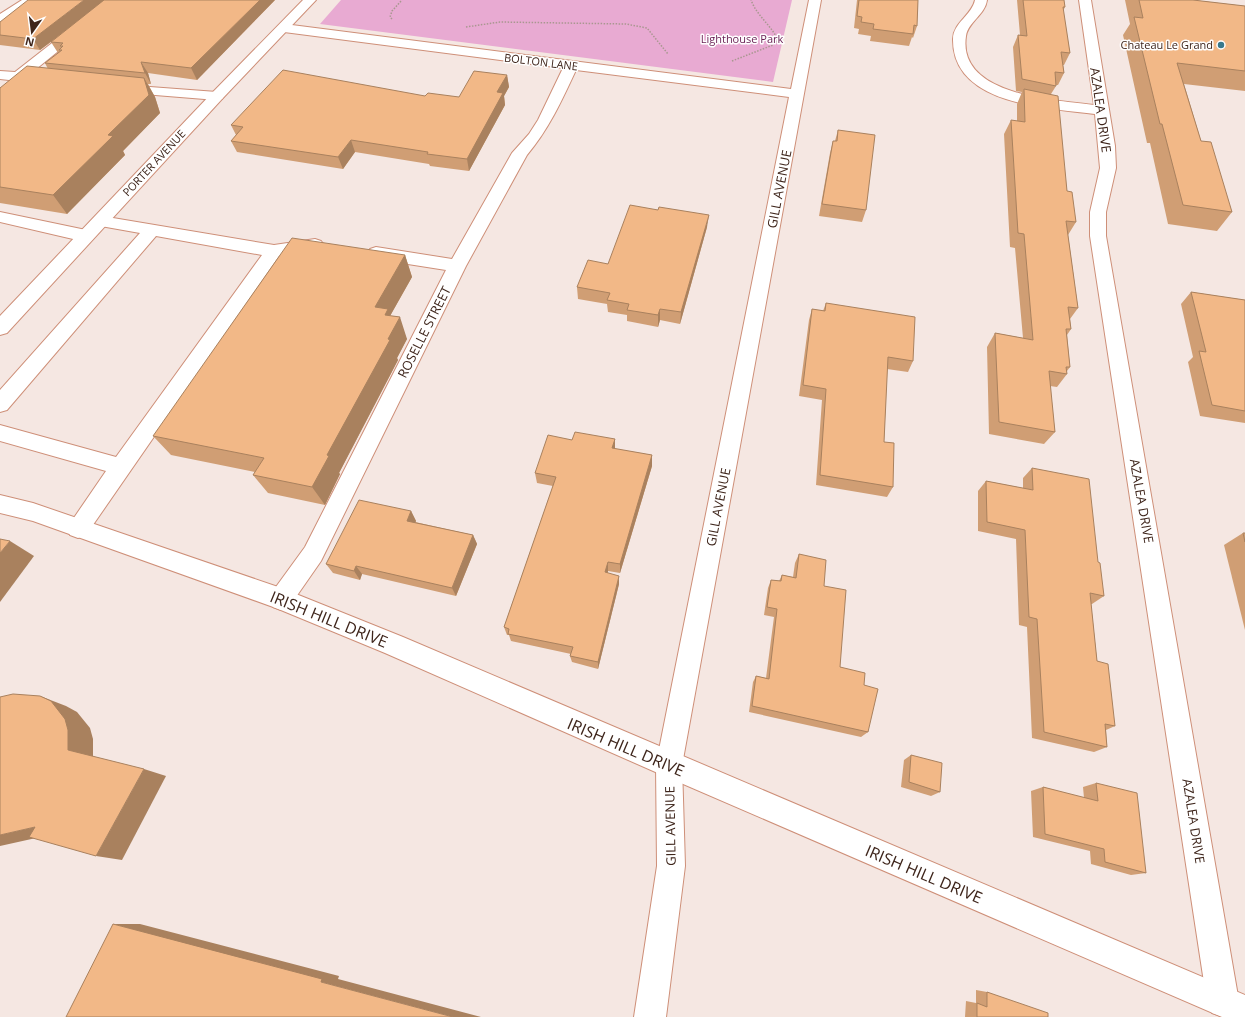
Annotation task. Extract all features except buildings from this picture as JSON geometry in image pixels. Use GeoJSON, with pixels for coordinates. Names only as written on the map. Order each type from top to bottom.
{"type":"FeatureCollection","features":[{"type":"Feature","properties":{"kind":"street"},"geometry":{"type":"LineString","coordinates":[[0,20],[31,0]]}},
{"type":"Feature","properties":{"kind":"street"},"geometry":{"type":"LineString","coordinates":[[18,77],[115,0]]}},
{"type":"Feature","properties":{"kind":"street","name":"PORTER AVENUE"},"geometry":{"type":"LineString","coordinates":[[0,328],[217,96],[310,0]]}},
{"type":"Feature","properties":{"kind":"street","name":"GILL AVENUE"},"geometry":{"type":"LineString","coordinates":[[650,1017],[671,866],[669,765],[815,0]]}},
{"type":"Feature","properties":{"kind":"street"},"geometry":{"type":"LineString","coordinates":[[982,0],[974,14],[962,26],[959,36],[959,54],[966,69],[977,81],[996,91],[1030,101],[1102,110]]}},
{"type":"Feature","properties":{"kind":"street","name":"AZALEA DRIVE"},"geometry":{"type":"LineString","coordinates":[[1085,0],[1108,146],[1108,168],[1098,212],[1098,236],[1234,1006]]}},
{"type":"Feature","properties":{"kind":"street","name":"BOLTON LANE"},"geometry":{"type":"LineString","coordinates":[[284,28],[797,94]]}},
{"type":"Feature","properties":{"kind":"street","name":"ROSELLE STREET"},"geometry":{"type":"LineString","coordinates":[[281,599],[313,554],[457,266],[520,153],[535,136],[545,120],[571,66]]}},
{"type":"Feature","properties":{"kind":"street"},"geometry":{"type":"LineString","coordinates":[[0,76],[56,81]]}},
{"type":"Feature","properties":{"kind":"street"},"geometry":{"type":"LineString","coordinates":[[110,87],[217,96]]}},
{"type":"Feature","properties":{"kind":"street"},"geometry":{"type":"LineString","coordinates":[[0,217],[86,236]]}},
{"type":"Feature","properties":{"kind":"street"},"geometry":{"type":"LineString","coordinates":[[101,221],[274,251],[324,244],[332,246]]}},
{"type":"Feature","properties":{"kind":"street"},"geometry":{"type":"LineString","coordinates":[[0,404],[152,230]]}},
{"type":"Feature","properties":{"kind":"street"},"geometry":{"type":"LineString","coordinates":[[78,528],[274,251]]}},
{"type":"Feature","properties":{"kind":"street"},"geometry":{"type":"LineString","coordinates":[[363,251],[457,266]]}},
{"type":"Feature","properties":{"kind":"street"},"geometry":{"type":"LineString","coordinates":[[0,433],[121,467]]}},
{"type":"Feature","properties":{"kind":"street","name":"IRISH HILL DRIVE"},"geometry":{"type":"LineString","coordinates":[[0,504],[33,512],[281,599],[1234,1006]]}},
{"type":"Feature","properties":{"kind":"path"},"geometry":{"type":"LineString","coordinates":[[395,22],[390,17],[392,11],[402,0]]}},
{"type":"Feature","properties":{"kind":"path"},"geometry":{"type":"LineString","coordinates":[[732,61],[773,45],[778,40],[776,34],[753,8],[751,0]]}},
{"type":"Feature","properties":{"kind":"path"},"geometry":{"type":"LineString","coordinates":[[464,28],[500,22],[626,24],[647,28],[667,54],[674,57]]}},
{"type":"Feature","properties":{"kind":"green space","name":"Lighthouse Park"},"geometry":{"type":"Polygon","coordinates":[[[341,0],[792,0],[773,82],[320,24],[341,0]]]}},
{"type":"Feature","properties":{"kind":"place","name":"Chateau Le Grand"},"geometry":{"type":"Point","coordinates":[1221,45]}}]}
